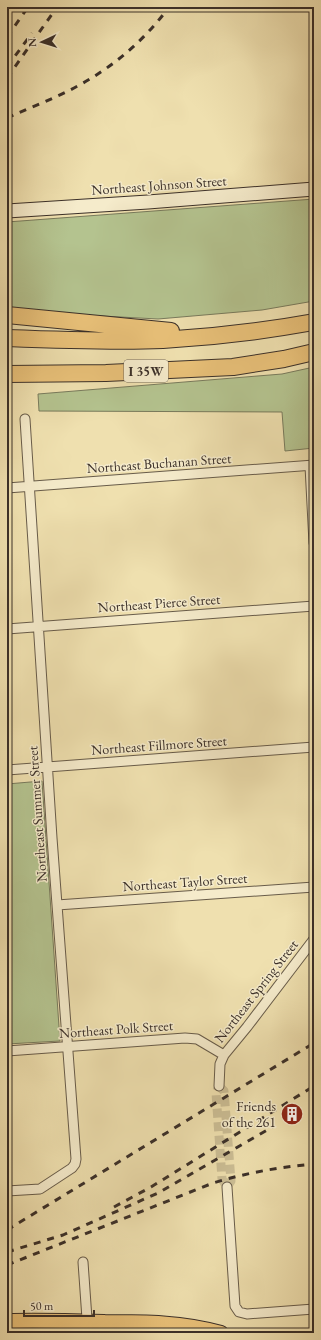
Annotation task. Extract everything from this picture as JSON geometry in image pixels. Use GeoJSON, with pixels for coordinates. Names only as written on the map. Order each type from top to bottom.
{"type":"FeatureCollection","features":[{"type":"Feature","properties":{"kind":"highway"},"geometry":{"type":"LineString","coordinates":[[7,315],[217,335]]}},
{"type":"Feature","properties":{"kind":"highway","name":"I 35W"},"geometry":{"type":"LineString","coordinates":[[7,338],[162,340],[278,328],[314,322]]}},
{"type":"Feature","properties":{"kind":"highway","name":"I 35W"},"geometry":{"type":"LineString","coordinates":[[7,374],[106,373],[234,367],[284,359],[314,352]]}},
{"type":"Feature","properties":{"kind":"main road"},"geometry":{"type":"LineString","coordinates":[[7,1321],[87,1327],[158,1323],[221,1333]]}},
{"type":"Feature","properties":{"kind":"street","name":"Northeast Johnson Street"},"geometry":{"type":"LineString","coordinates":[[7,211],[314,190]]}},
{"type":"Feature","properties":{"kind":"street","name":"Northeast Summer Street"},"geometry":{"type":"LineString","coordinates":[[7,1192],[40,1189],[69,1171],[75,1164],[76,1159],[57,905],[25,419]]}},
{"type":"Feature","properties":{"kind":"street","name":"Northeast Buchanan Street"},"geometry":{"type":"LineString","coordinates":[[7,488],[312,465]]}},
{"type":"Feature","properties":{"kind":"street"},"geometry":{"type":"LineString","coordinates":[[312,465],[314,543]]}},
{"type":"Feature","properties":{"kind":"street","name":"Northeast Pierce Street"},"geometry":{"type":"LineString","coordinates":[[7,629],[314,606]]}},
{"type":"Feature","properties":{"kind":"street","name":"Northeast Fillmore Street"},"geometry":{"type":"LineString","coordinates":[[7,770],[314,747]]}},
{"type":"Feature","properties":{"kind":"street","name":"Northeast Taylor Street"},"geometry":{"type":"LineString","coordinates":[[57,905],[314,887]]}},
{"type":"Feature","properties":{"kind":"street","name":"Northeast Spring Street"},"geometry":{"type":"LineString","coordinates":[[219,1086],[220,1064],[224,1055],[314,939]]}},
{"type":"Feature","properties":{"kind":"street","name":"Northeast Polk Street"},"geometry":{"type":"LineString","coordinates":[[7,1051],[185,1038],[197,1039],[224,1055]]}},
{"type":"Feature","properties":{"kind":"street"},"geometry":{"type":"LineString","coordinates":[[227,1188],[235,1306],[239,1312],[248,1314],[314,1309]]}},
{"type":"Feature","properties":{"kind":"street"},"geometry":{"type":"LineString","coordinates":[[83,1262],[87,1327]]}},
{"type":"Feature","properties":{"kind":"green space"},"geometry":{"type":"Polygon","coordinates":[[[314,199],[314,301],[262,310],[158,319],[46,313],[7,307],[7,222],[314,199]]]}},
{"type":"Feature","properties":{"kind":"green space"},"geometry":{"type":"Polygon","coordinates":[[[314,367],[314,448],[285,451],[282,412],[39,411],[38,394],[282,374],[314,367]]]}},
{"type":"Feature","properties":{"kind":"green space"},"geometry":{"type":"Polygon","coordinates":[[[42,781],[60,1041],[7,1044],[7,784],[42,781]]]}},
{"type":"Feature","properties":{"kind":"tunnel"},"geometry":{"type":"LineString","coordinates":[[219,1086],[224,1091],[231,1181],[227,1187],[222,1179],[216,1093],[219,1086]]}},
{"type":"Feature","properties":{"kind":"railway"},"geometry":{"type":"LineString","coordinates":[[7,37],[28,7]]}},
{"type":"Feature","properties":{"kind":"railway"},"geometry":{"type":"LineString","coordinates":[[7,78],[57,7]]}},
{"type":"Feature","properties":{"kind":"railway"},"geometry":{"type":"LineString","coordinates":[[7,118],[66,92],[101,72],[138,42],[169,7]]}},
{"type":"Feature","properties":{"kind":"railway"},"geometry":{"type":"LineString","coordinates":[[7,67],[32,33]]}},
{"type":"Feature","properties":{"kind":"railway"},"geometry":{"type":"LineString","coordinates":[[7,1230],[314,1043]]}},
{"type":"Feature","properties":{"kind":"railway"},"geometry":{"type":"LineString","coordinates":[[114,1207],[151,1187],[314,1086]]}},
{"type":"Feature","properties":{"kind":"railway"},"geometry":{"type":"LineString","coordinates":[[7,1252],[63,1235],[158,1193],[274,1126]]}},
{"type":"Feature","properties":{"kind":"railway"},"geometry":{"type":"LineString","coordinates":[[7,1265],[213,1183],[263,1171],[314,1164]]}},
{"type":"Feature","properties":{"kind":"place","name":"Friends of the 261"},"geometry":{"type":"Point","coordinates":[292,1114]}}]}
